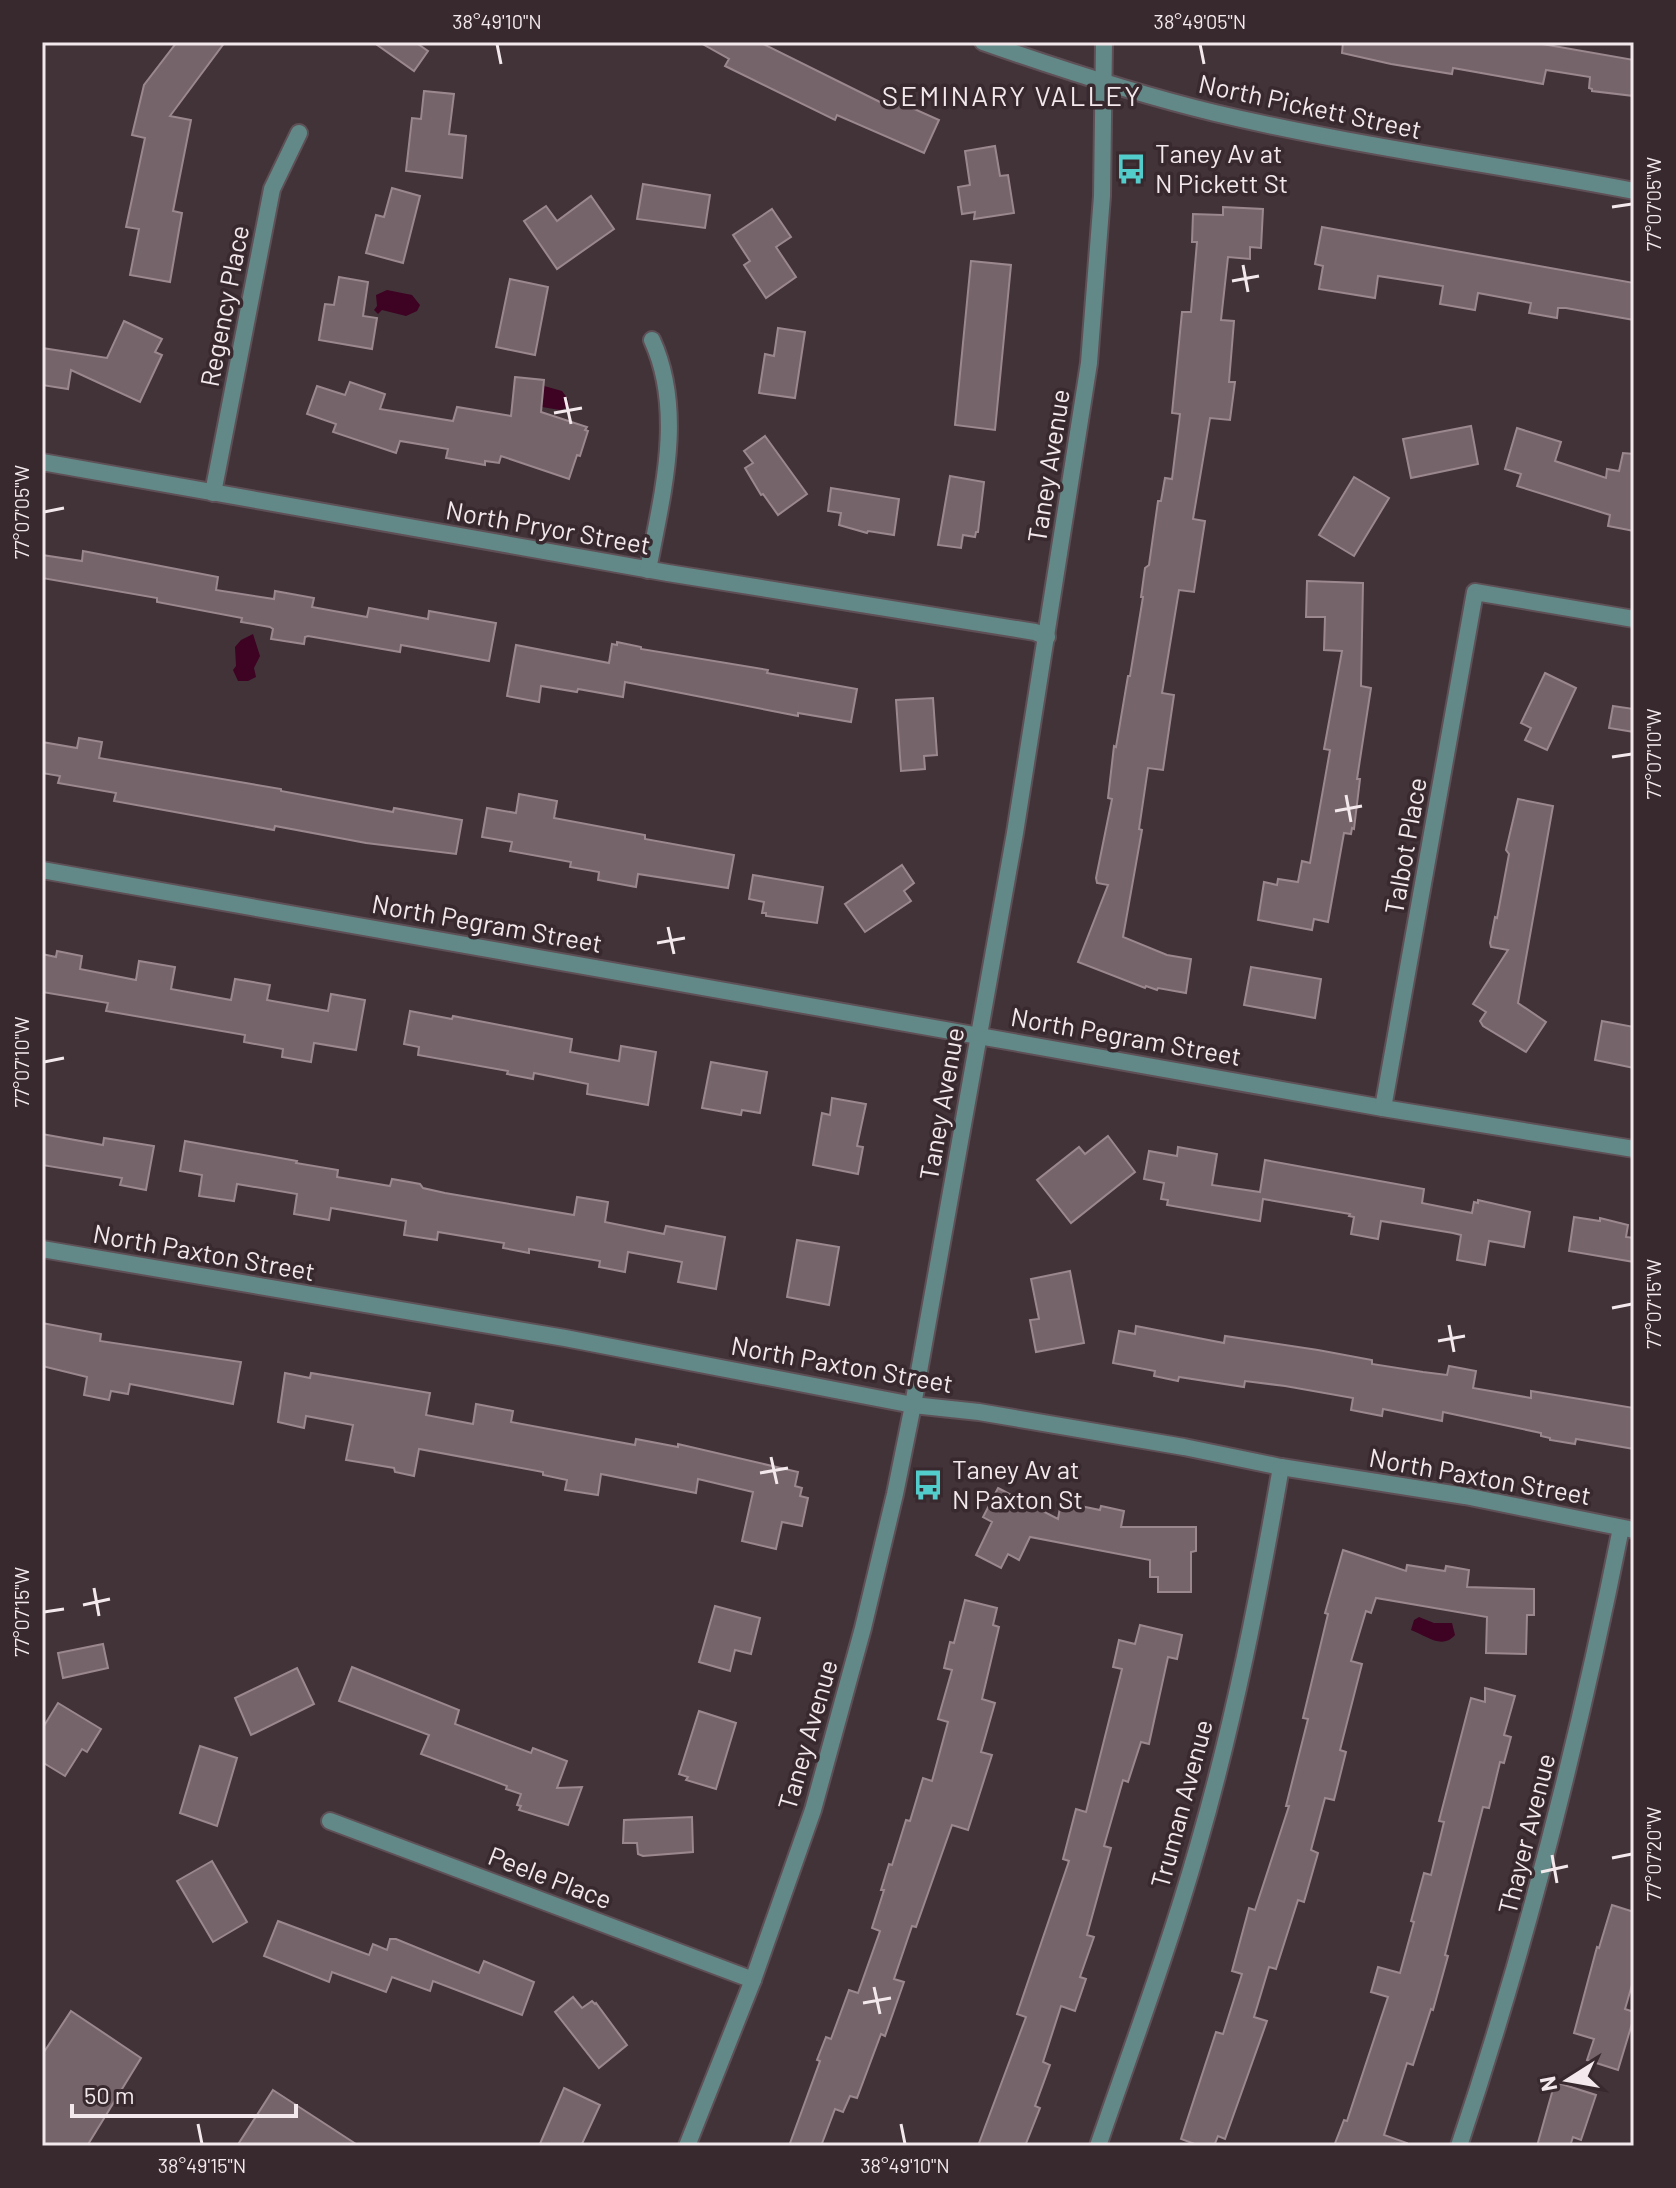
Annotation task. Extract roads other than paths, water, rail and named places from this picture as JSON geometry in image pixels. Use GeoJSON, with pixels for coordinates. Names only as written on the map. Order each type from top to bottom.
{"type":"FeatureCollection","features":[{"type":"Feature","properties":{"kind":"street","name":"North Pickett Street"},"geometry":{"type":"LineString","coordinates":[[983,42],[1104,84],[1218,114],[1634,191]]}},
{"type":"Feature","properties":{"kind":"street","name":"Taney Avenue"},"geometry":{"type":"LineString","coordinates":[[687,2146],[753,1980],[813,1810],[863,1628],[913,1405],[1047,637],[1089,363],[1102,196],[1104,42]]}},
{"type":"Feature","properties":{"kind":"street","name":"Regency Place"},"geometry":{"type":"LineString","coordinates":[[213,493],[272,189],[299,133]]}},
{"type":"Feature","properties":{"kind":"street"},"geometry":{"type":"LineString","coordinates":[[648,570],[662,494],[670,424],[662,362],[652,340]]}},
{"type":"Feature","properties":{"kind":"street","name":"North Pryor Street"},"geometry":{"type":"LineString","coordinates":[[42,462],[648,570],[1035,632],[1047,637]]}},
{"type":"Feature","properties":{"kind":"street","name":"Talbot Place"},"geometry":{"type":"LineString","coordinates":[[1383,1108],[1475,592],[1634,619]]}},
{"type":"Feature","properties":{"kind":"street","name":"North Pegram Street"},"geometry":{"type":"LineString","coordinates":[[42,870],[1383,1108],[1634,1149]]}},
{"type":"Feature","properties":{"kind":"street","name":"North Paxton Street"},"geometry":{"type":"LineString","coordinates":[[42,1249],[565,1338],[913,1405],[979,1412],[1281,1467],[1465,1496],[1627,1529]]}},
{"type":"Feature","properties":{"kind":"street","name":"Truman Avenue"},"geometry":{"type":"LineString","coordinates":[[1098,2146],[1138,2035],[1198,1846],[1234,1705],[1281,1467]]}},
{"type":"Feature","properties":{"kind":"street","name":"Thayer Avenue"},"geometry":{"type":"LineString","coordinates":[[1459,2146],[1526,1932],[1627,1529]]}},
{"type":"Feature","properties":{"kind":"street","name":"Peele Place"},"geometry":{"type":"LineString","coordinates":[[330,1821],[753,1980]]}},
{"type":"Feature","properties":{"kind":"place","name":"Taney Av at N Pickett St"},"geometry":{"type":"Point","coordinates":[1131,169]}},
{"type":"Feature","properties":{"kind":"place","name":"Taney Av at N Paxton St"},"geometry":{"type":"Point","coordinates":[928,1485]}},
{"type":"Feature","properties":{"kind":"district","name":"SEMINARY VALLEY"},"geometry":{"type":"Point","coordinates":[1012,96]}}]}
